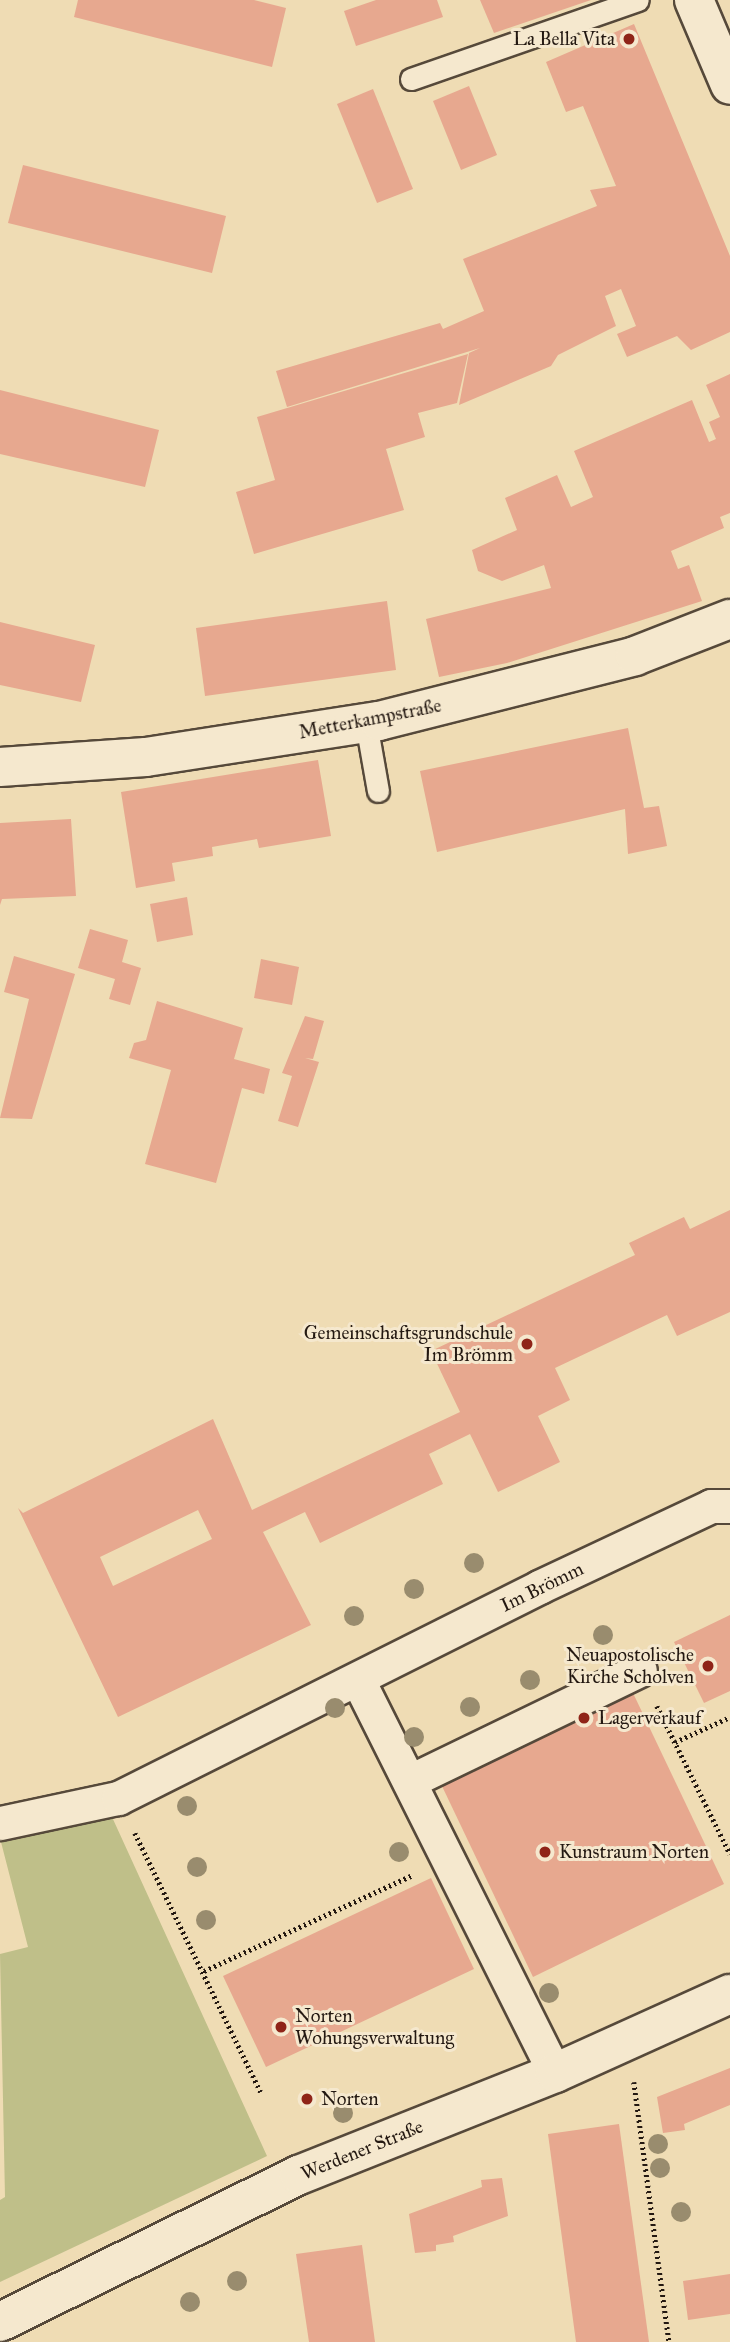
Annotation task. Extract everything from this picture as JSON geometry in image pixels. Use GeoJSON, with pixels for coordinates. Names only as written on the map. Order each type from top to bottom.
{"type":"FeatureCollection","features":[{"type":"Feature","properties":{"kind":"street"},"geometry":{"type":"LineString","coordinates":[[694,0],[730,85]]}},
{"type":"Feature","properties":{"kind":"street","name":"Metterkampstraße"},"geometry":{"type":"LineString","coordinates":[[0,767],[146,757],[366,723],[635,656],[730,618]]}},
{"type":"Feature","properties":{"kind":"street","name":"Im Brömm"},"geometry":{"type":"LineString","coordinates":[[0,1823],[118,1798],[711,1506],[730,1506]]}},
{"type":"Feature","properties":{"kind":"street"},"geometry":{"type":"LineString","coordinates":[[412,1780],[640,1670]]}},
{"type":"Feature","properties":{"kind":"street"},"geometry":{"type":"LineString","coordinates":[[358,1680],[412,1780],[555,2073]]}},
{"type":"Feature","properties":{"kind":"street","name":"Werdener Straße"},"geometry":{"type":"LineString","coordinates":[[0,2322],[299,2175],[555,2073],[730,1994]]}},
{"type":"Feature","properties":{"kind":"lane"},"geometry":{"type":"LineString","coordinates":[[411,79],[638,0]]}},
{"type":"Feature","properties":{"kind":"lane"},"geometry":{"type":"LineString","coordinates":[[366,723],[378,790]]}},
{"type":"Feature","properties":{"kind":"path"},"geometry":{"type":"LineString","coordinates":[[640,1670],[730,1854]]}},
{"type":"Feature","properties":{"kind":"path"},"geometry":{"type":"LineString","coordinates":[[675,1742],[730,1717]]}},
{"type":"Feature","properties":{"kind":"path"},"geometry":{"type":"LineString","coordinates":[[118,1798],[261,2092]]}},
{"type":"Feature","properties":{"kind":"path"},"geometry":{"type":"LineString","coordinates":[[204,1971],[450,1858]]}},
{"type":"Feature","properties":{"kind":"path"},"geometry":{"type":"LineString","coordinates":[[628,2039],[670,2342]]}},
{"type":"Feature","properties":{"kind":"green space"},"geometry":{"type":"Polygon","coordinates":[[[112,1817],[267,2156],[0,2282],[0,2200],[5,2197],[0,1954],[28,1947],[1,1842],[112,1817]]]}},
{"type":"Feature","properties":{"kind":"building"},"geometry":{"type":"Polygon","coordinates":[[[78,0],[254,0],[286,8],[272,67],[74,17],[78,0]]]}},
{"type":"Feature","properties":{"kind":"building"},"geometry":{"type":"Polygon","coordinates":[[[376,0],[437,0],[443,17],[356,46],[344,11],[376,0]]]}},
{"type":"Feature","properties":{"kind":"building"},"geometry":{"type":"Polygon","coordinates":[[[480,0],[591,0],[494,33],[480,0]]]}},
{"type":"Feature","properties":{"kind":"building"},"geometry":{"type":"Polygon","coordinates":[[[634,24],[730,256],[730,332],[691,350],[677,336],[627,357],[617,334],[636,326],[621,289],[605,296],[616,326],[558,355],[551,366],[459,405],[469,353],[480,348],[287,407],[276,371],[440,323],[443,329],[484,311],[463,259],[597,206],[590,190],[616,186],[583,106],[566,112],[546,62],[634,24]]]}},
{"type":"Feature","properties":{"kind":"building"},"geometry":{"type":"Polygon","coordinates":[[[469,86],[497,155],[461,170],[433,101],[469,86]]]}},
{"type":"Feature","properties":{"kind":"building"},"geometry":{"type":"Polygon","coordinates":[[[373,89],[413,189],[377,203],[337,104],[373,89]]]}},
{"type":"Feature","properties":{"kind":"building"},"geometry":{"type":"Polygon","coordinates":[[[23,165],[226,216],[212,273],[8,223],[23,165]]]}},
{"type":"Feature","properties":{"kind":"building"},"geometry":{"type":"Polygon","coordinates":[[[468,354],[457,403],[418,413],[425,437],[386,449],[404,510],[254,554],[236,492],[275,480],[257,417],[468,354]]]}},
{"type":"Feature","properties":{"kind":"building"},"geometry":{"type":"Polygon","coordinates":[[[730,374],[730,513],[720,517],[724,528],[671,551],[678,569],[689,565],[702,601],[507,663],[439,677],[426,619],[551,588],[544,565],[502,581],[478,571],[472,550],[517,530],[505,498],[557,475],[571,507],[593,497],[574,451],[692,400],[709,442],[716,439],[709,422],[720,417],[706,385],[730,374]]]}},
{"type":"Feature","properties":{"kind":"building"},"geometry":{"type":"Polygon","coordinates":[[[0,390],[159,430],[145,487],[0,454],[0,390]]]}},
{"type":"Feature","properties":{"kind":"building"},"geometry":{"type":"Polygon","coordinates":[[[387,601],[396,670],[205,696],[196,628],[387,601]]]}},
{"type":"Feature","properties":{"kind":"building"},"geometry":{"type":"Polygon","coordinates":[[[0,622],[95,645],[81,702],[0,685],[0,622]]]}},
{"type":"Feature","properties":{"kind":"building"},"geometry":{"type":"Polygon","coordinates":[[[628,728],[644,808],[659,806],[667,846],[628,854],[625,809],[437,852],[420,771],[628,728]]]}},
{"type":"Feature","properties":{"kind":"building"},"geometry":{"type":"Polygon","coordinates":[[[318,760],[331,836],[259,848],[257,839],[212,847],[213,856],[172,863],[175,881],[136,888],[121,792],[318,760]]]}},
{"type":"Feature","properties":{"kind":"building"},"geometry":{"type":"Polygon","coordinates":[[[71,819],[76,896],[2,899],[0,905],[0,823],[71,819]]]}},
{"type":"Feature","properties":{"kind":"building"},"geometry":{"type":"Polygon","coordinates":[[[187,897],[193,935],[157,942],[150,904],[187,897]]]}},
{"type":"Feature","properties":{"kind":"building"},"geometry":{"type":"Polygon","coordinates":[[[90,929],[128,940],[122,962],[141,968],[130,1005],[109,999],[115,979],[78,968],[90,929]]]}},
{"type":"Feature","properties":{"kind":"building"},"geometry":{"type":"Polygon","coordinates":[[[14,956],[75,974],[32,1119],[0,1118],[29,999],[4,992],[14,956]]]}},
{"type":"Feature","properties":{"kind":"building"},"geometry":{"type":"Polygon","coordinates":[[[261,959],[299,967],[292,1005],[254,998],[261,959]]]}},
{"type":"Feature","properties":{"kind":"building"},"geometry":{"type":"Polygon","coordinates":[[[157,1001],[243,1028],[234,1059],[270,1069],[264,1094],[242,1088],[216,1183],[145,1164],[171,1070],[129,1058],[134,1043],[146,1040],[157,1001]]]}},
{"type":"Feature","properties":{"kind":"building"},"geometry":{"type":"Polygon","coordinates":[[[305,1016],[324,1021],[313,1059],[305,1058],[319,1062],[298,1127],[278,1121],[292,1076],[282,1073],[305,1016]]]}},
{"type":"Feature","properties":{"kind":"building"},"geometry":{"type":"Polygon","coordinates":[[[730,1210],[730,1312],[677,1336],[667,1315],[555,1368],[570,1400],[538,1416],[560,1462],[498,1492],[470,1434],[429,1454],[443,1484],[320,1543],[305,1512],[263,1532],[311,1625],[118,1717],[18,1508],[23,1513],[213,1419],[252,1510],[460,1412],[431,1351],[635,1255],[629,1243],[684,1217],[690,1229],[730,1210]],[[198,1510],[100,1557],[113,1586],[212,1539],[198,1510]]]}},
{"type":"Feature","properties":{"kind":"building","name":"Neuapostolische Kirche Scholven"},"geometry":{"type":"Polygon","coordinates":[[[730,1615],[730,1691],[704,1703],[674,1642],[730,1615]]]}},
{"type":"Feature","properties":{"kind":"building","name":"Kunstraum Norten"},"geometry":{"type":"Polygon","coordinates":[[[633,1693],[724,1884],[533,1977],[441,1784],[633,1693]]]}},
{"type":"Feature","properties":{"kind":"building"},"geometry":{"type":"Polygon","coordinates":[[[431,1878],[474,1969],[266,2067],[223,1976],[431,1878]]]}},
{"type":"Feature","properties":{"kind":"building"},"geometry":{"type":"Polygon","coordinates":[[[730,2068],[730,2105],[684,2124],[685,2130],[663,2133],[657,2097],[730,2068]]]}},
{"type":"Feature","properties":{"kind":"building"},"geometry":{"type":"Polygon","coordinates":[[[619,2124],[649,2342],[576,2342],[548,2134],[619,2124]]]}},
{"type":"Feature","properties":{"kind":"building"},"geometry":{"type":"Polygon","coordinates":[[[502,2178],[508,2216],[453,2236],[454,2242],[436,2245],[436,2251],[415,2253],[409,2214],[482,2187],[481,2180],[502,2178]]]}},
{"type":"Feature","properties":{"kind":"building"},"geometry":{"type":"Polygon","coordinates":[[[362,2245],[375,2342],[309,2342],[296,2254],[362,2245]]]}},
{"type":"Feature","properties":{"kind":"building"},"geometry":{"type":"Polygon","coordinates":[[[730,2274],[730,2314],[688,2320],[683,2281],[730,2274]]]}},
{"type":"Feature","properties":{"kind":"place","name":"La Bella Vita"},"geometry":{"type":"Point","coordinates":[629,39]}},
{"type":"Feature","properties":{"kind":"place","name":"Gemeinschaftsgrundschule Im Brömm"},"geometry":{"type":"Point","coordinates":[527,1344]}},
{"type":"Feature","properties":{"kind":"place","name":"Neuapostolische Kirche Scholven"},"geometry":{"type":"Point","coordinates":[708,1666]}},
{"type":"Feature","properties":{"kind":"place","name":"Lagerverkauf"},"geometry":{"type":"Point","coordinates":[584,1718]}},
{"type":"Feature","properties":{"kind":"place","name":"Kunstraum Norten"},"geometry":{"type":"Point","coordinates":[545,1852]}},
{"type":"Feature","properties":{"kind":"place","name":"Norten Wohungsverwaltung"},"geometry":{"type":"Point","coordinates":[281,2027]}},
{"type":"Feature","properties":{"kind":"place","name":"Norten"},"geometry":{"type":"Point","coordinates":[307,2099]}}]}
